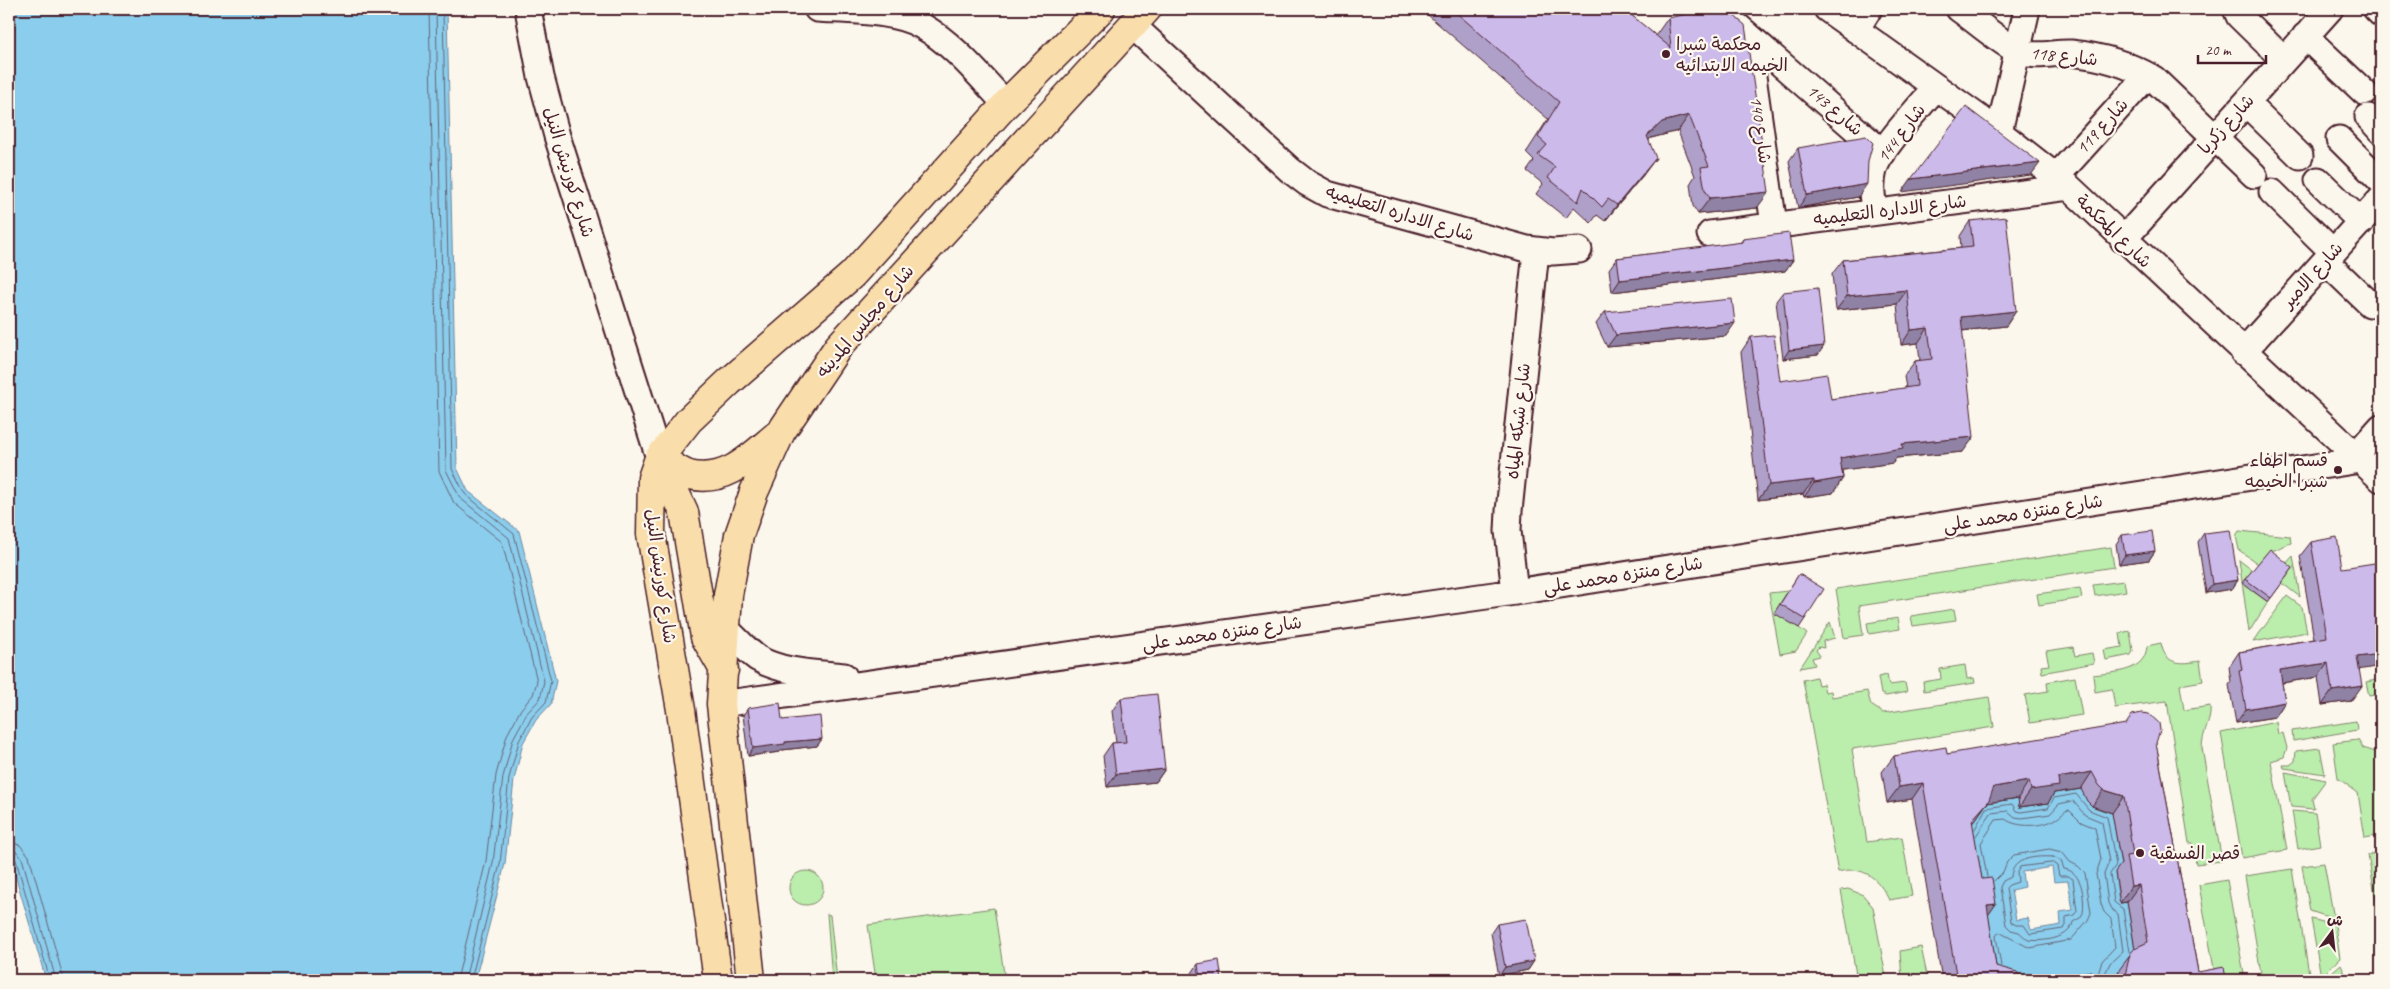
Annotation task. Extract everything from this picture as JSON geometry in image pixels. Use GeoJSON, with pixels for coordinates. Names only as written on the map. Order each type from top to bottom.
{"type":"FeatureCollection","features":[{"type":"Feature","properties":{"kind":"highway"},"geometry":{"type":"LineString","coordinates":[[659,458],[689,420],[728,382],[852,275],[1006,104],[1096,10]]}},
{"type":"Feature","properties":{"kind":"highway","name":"شارع مجلس المدينه"},"geometry":{"type":"LineString","coordinates":[[722,704],[728,595],[739,535],[754,492],[781,432],[838,347],[1140,17]]}},
{"type":"Feature","properties":{"kind":"highway"},"geometry":{"type":"LineString","coordinates":[[659,458],[688,475],[710,477],[724,474],[737,468],[781,432]]}},
{"type":"Feature","properties":{"kind":"highway"},"geometry":{"type":"LineString","coordinates":[[659,458],[684,512],[705,637],[724,670]]}},
{"type":"Feature","properties":{"kind":"highway","name":"شارع كورنيش النيل"},"geometry":{"type":"LineString","coordinates":[[659,458],[652,478],[652,534],[681,710],[718,980]]}},
{"type":"Feature","properties":{"kind":"highway"},"geometry":{"type":"LineString","coordinates":[[722,704],[751,980]]}},
{"type":"Feature","properties":{"kind":"street","name":"شارع كورنيش النيل"},"geometry":{"type":"LineString","coordinates":[[528,9],[541,77],[557,136],[659,458]]}},
{"type":"Feature","properties":{"kind":"street"},"geometry":{"type":"LineString","coordinates":[[817,9],[895,17],[928,17],[953,49],[1006,104]]}},
{"type":"Feature","properties":{"kind":"street","name":"شارع 143"},"geometry":{"type":"LineString","coordinates":[[1718,9],[1883,153]]}},
{"type":"Feature","properties":{"kind":"street","name":"شارع المحكمة"},"geometry":{"type":"LineString","coordinates":[[1827,9],[1999,132],[2063,182],[2381,479]]}},
{"type":"Feature","properties":{"kind":"street"},"geometry":{"type":"LineString","coordinates":[[1856,30],[1869,9]]}},
{"type":"Feature","properties":{"kind":"street","name":"شارع 118"},"geometry":{"type":"LineString","coordinates":[[1959,9],[2018,51],[2045,56],[2071,53],[2128,65],[2148,75],[2254,175]]}},
{"type":"Feature","properties":{"kind":"street"},"geometry":{"type":"LineString","coordinates":[[1999,132],[2027,9]]}},
{"type":"Feature","properties":{"kind":"street"},"geometry":{"type":"LineString","coordinates":[[2236,9],[2239,16],[2284,60]]}},
{"type":"Feature","properties":{"kind":"street","name":"شارع زكريا"},"geometry":{"type":"LineString","coordinates":[[2123,240],[2330,9]]}},
{"type":"Feature","properties":{"kind":"street"},"geometry":{"type":"LineString","coordinates":[[2376,9],[2381,14]]}},
{"type":"Feature","properties":{"kind":"street","name":"شارع الاداره التعليميه"},"geometry":{"type":"LineString","coordinates":[[1140,17],[1290,170],[1306,183],[1327,194],[1352,202],[1536,251],[1579,250]]}},
{"type":"Feature","properties":{"kind":"street","name":"شارع 140"},"geometry":{"type":"LineString","coordinates":[[1747,34],[1774,225]]}},
{"type":"Feature","properties":{"kind":"street"},"geometry":{"type":"LineString","coordinates":[[2305,36],[2364,92]]}},
{"type":"Feature","properties":{"kind":"street","name":"شارع 119"},"geometry":{"type":"LineString","coordinates":[[2063,182],[2148,75]]}},
{"type":"Feature","properties":{"kind":"street","name":"شارع 144"},"geometry":{"type":"LineString","coordinates":[[1875,212],[1871,190],[1875,169],[1883,153],[1936,87]]}},
{"type":"Feature","properties":{"kind":"street"},"geometry":{"type":"LineString","coordinates":[[2246,103],[2300,156]]}},
{"type":"Feature","properties":{"kind":"street"},"geometry":{"type":"LineString","coordinates":[[2339,139],[2381,181]]}},
{"type":"Feature","properties":{"kind":"street"},"geometry":{"type":"LineString","coordinates":[[2318,180],[2361,222]]}},
{"type":"Feature","properties":{"kind":"street","name":"شارع الاداره التعليميه"},"geometry":{"type":"LineString","coordinates":[[1710,234],[1875,212],[2063,182]]}},
{"type":"Feature","properties":{"kind":"street"},"geometry":{"type":"LineString","coordinates":[[2272,192],[2370,304]]}},
{"type":"Feature","properties":{"kind":"street","name":"شارع الامير"},"geometry":{"type":"LineString","coordinates":[[2243,352],[2381,199]]}},
{"type":"Feature","properties":{"kind":"street","name":"شارع شبكه المياه"},"geometry":{"type":"LineString","coordinates":[[1515,592],[1508,531],[1509,511],[1536,251]]}},
{"type":"Feature","properties":{"kind":"street"},"geometry":{"type":"LineString","coordinates":[[2358,458],[2381,427]]}},
{"type":"Feature","properties":{"kind":"street","name":"شارع منتزه محمد على"},"geometry":{"type":"LineString","coordinates":[[722,704],[1515,592],[2358,458]]}},
{"type":"Feature","properties":{"kind":"street","name":"شارع منتزه محمد على"},"geometry":{"type":"LineString","coordinates":[[726,629],[755,656],[775,666],[813,673],[884,680]]}},
{"type":"Feature","properties":{"kind":"street"},"geometry":{"type":"LineString","coordinates":[[775,666],[776,676],[785,694]]}},
{"type":"Feature","properties":{"kind":"green space"},"geometry":{"type":"Polygon","coordinates":[[[2239,531],[2290,536],[2291,543],[2267,553],[2258,564],[2239,550],[2236,536],[2239,531]]]}},
{"type":"Feature","properties":{"kind":"green space"},"geometry":{"type":"Polygon","coordinates":[[[2111,547],[2114,567],[1859,606],[1863,635],[1844,638],[1836,589],[2111,547]]]}},
{"type":"Feature","properties":{"kind":"green space"},"geometry":{"type":"Polygon","coordinates":[[[2293,556],[2300,597],[2274,577],[2293,556]]]}},
{"type":"Feature","properties":{"kind":"green space"},"geometry":{"type":"Polygon","coordinates":[[[2239,560],[2264,579],[2254,592],[2268,602],[2249,632],[2239,560]]]}},
{"type":"Feature","properties":{"kind":"green space"},"geometry":{"type":"Polygon","coordinates":[[[2124,581],[2126,591],[2095,596],[2093,585],[2124,581]]]}},
{"type":"Feature","properties":{"kind":"green space"},"geometry":{"type":"Polygon","coordinates":[[[2080,588],[2082,598],[2039,605],[2037,594],[2080,588]]]}},
{"type":"Feature","properties":{"kind":"green space"},"geometry":{"type":"Polygon","coordinates":[[[1788,591],[1799,628],[1807,634],[1796,651],[1780,654],[1769,593],[1788,591]]]}},
{"type":"Feature","properties":{"kind":"green space"},"geometry":{"type":"Polygon","coordinates":[[[2287,596],[2302,607],[2307,632],[2253,642],[2287,596]]]}},
{"type":"Feature","properties":{"kind":"green space"},"geometry":{"type":"Polygon","coordinates":[[[1954,609],[1956,620],[1913,626],[1911,616],[1954,609]]]}},
{"type":"Feature","properties":{"kind":"green space"},"geometry":{"type":"Polygon","coordinates":[[[1898,618],[1900,629],[1869,634],[1867,623],[1898,618]]]}},
{"type":"Feature","properties":{"kind":"green space"},"geometry":{"type":"Polygon","coordinates":[[[1830,622],[1835,638],[1823,641],[1824,648],[1819,647],[1816,650],[1820,656],[1812,658],[1815,665],[1800,668],[1830,622]]]}},
{"type":"Feature","properties":{"kind":"green space"},"geometry":{"type":"Polygon","coordinates":[[[2130,631],[2133,651],[2131,655],[2106,660],[2104,650],[2122,647],[2120,633],[2130,631]]]}},
{"type":"Feature","properties":{"kind":"green space"},"geometry":{"type":"Polygon","coordinates":[[[2161,643],[2166,656],[2170,660],[2181,663],[2200,661],[2203,681],[2180,685],[2184,710],[2210,706],[2210,717],[2202,748],[2222,861],[2196,864],[2193,843],[2189,843],[2167,701],[2115,708],[2112,689],[2095,692],[2093,675],[2127,670],[2141,662],[2147,646],[2161,643]]]}},
{"type":"Feature","properties":{"kind":"green space"},"geometry":{"type":"Polygon","coordinates":[[[2073,647],[2075,656],[2092,653],[2094,663],[2042,673],[2041,666],[2049,665],[2046,651],[2073,647]]]}},
{"type":"Feature","properties":{"kind":"green space"},"geometry":{"type":"Polygon","coordinates":[[[1965,665],[1967,679],[1974,678],[1975,683],[1924,691],[1923,682],[1941,679],[1940,669],[1965,665]]]}},
{"type":"Feature","properties":{"kind":"green space"},"geometry":{"type":"Polygon","coordinates":[[[1887,675],[1889,685],[1905,683],[1907,692],[1886,696],[1881,694],[1878,677],[1887,675]]]}},
{"type":"Feature","properties":{"kind":"green space"},"geometry":{"type":"Polygon","coordinates":[[[1816,677],[1818,685],[1823,684],[1825,692],[1831,691],[1832,697],[1867,691],[1871,705],[1883,713],[1989,697],[1994,727],[1852,749],[1867,842],[1902,837],[1912,896],[1889,900],[1880,885],[1869,875],[1855,870],[1838,872],[1803,680],[1816,677]]]}},
{"type":"Feature","properties":{"kind":"green space"},"geometry":{"type":"Polygon","coordinates":[[[2075,677],[2082,715],[2030,723],[2025,695],[2048,691],[2047,682],[2075,677]]]}},
{"type":"Feature","properties":{"kind":"green space"},"geometry":{"type":"Polygon","coordinates":[[[2381,679],[2381,694],[2369,696],[2366,682],[2381,679]]]}},
{"type":"Feature","properties":{"kind":"green space"},"geometry":{"type":"Polygon","coordinates":[[[2356,721],[2357,730],[2293,741],[2292,731],[2356,721]]]}},
{"type":"Feature","properties":{"kind":"green space"},"geometry":{"type":"Polygon","coordinates":[[[2276,722],[2278,734],[2283,733],[2287,748],[2284,757],[2271,761],[2287,850],[2242,858],[2221,733],[2276,722]]]}},
{"type":"Feature","properties":{"kind":"green space"},"geometry":{"type":"Polygon","coordinates":[[[2358,740],[2363,748],[2379,753],[2381,767],[2381,835],[2365,838],[2358,793],[2338,778],[2333,743],[2358,740]]]}},
{"type":"Feature","properties":{"kind":"green space"},"geometry":{"type":"Polygon","coordinates":[[[2320,748],[2325,774],[2284,768],[2283,765],[2290,765],[2295,761],[2296,751],[2320,748]]]}},
{"type":"Feature","properties":{"kind":"green space"},"geometry":{"type":"Polygon","coordinates":[[[2285,772],[2326,780],[2312,799],[2314,809],[2291,807],[2285,772]]]}},
{"type":"Feature","properties":{"kind":"green space"},"geometry":{"type":"Polygon","coordinates":[[[2292,811],[2315,813],[2320,845],[2298,849],[2292,811]]]}},
{"type":"Feature","properties":{"kind":"green space"},"geometry":{"type":"Polygon","coordinates":[[[2381,852],[2381,929],[2368,855],[2381,852]]]}},
{"type":"Feature","properties":{"kind":"green space"},"geometry":{"type":"Polygon","coordinates":[[[2324,863],[2334,919],[2310,911],[2302,866],[2324,863]]]}},
{"type":"Feature","properties":{"kind":"green space"},"geometry":{"type":"Polygon","coordinates":[[[2292,869],[2310,980],[2262,980],[2245,876],[2292,869]]]}},
{"type":"Feature","properties":{"kind":"green space"},"geometry":{"type":"Polygon","coordinates":[[[806,871],[818,876],[823,888],[818,900],[806,905],[794,900],[789,888],[794,876],[806,871]]]}},
{"type":"Feature","properties":{"kind":"green space"},"geometry":{"type":"Polygon","coordinates":[[[2227,880],[2245,980],[2216,980],[2199,885],[2227,880]]]}},
{"type":"Feature","properties":{"kind":"green space"},"geometry":{"type":"Polygon","coordinates":[[[1848,889],[1863,895],[1873,907],[1886,977],[1884,980],[1857,980],[1841,890],[1848,889]]]}},
{"type":"Feature","properties":{"kind":"green space"},"geometry":{"type":"Polygon","coordinates":[[[994,908],[1005,980],[876,980],[868,925],[994,908]]]}},
{"type":"Feature","properties":{"kind":"green space"},"geometry":{"type":"Polygon","coordinates":[[[827,914],[830,915],[837,980],[832,980],[827,914]]]}},
{"type":"Feature","properties":{"kind":"green space"},"geometry":{"type":"Polygon","coordinates":[[[2311,919],[2335,925],[2340,958],[2321,977],[2311,919]]]}},
{"type":"Feature","properties":{"kind":"green space"},"geometry":{"type":"Polygon","coordinates":[[[1921,947],[1928,980],[1902,980],[1900,951],[1921,947]]]}},
{"type":"Feature","properties":{"kind":"green space"},"geometry":{"type":"Polygon","coordinates":[[[2341,964],[2348,980],[2323,980],[2341,964]]]}},
{"type":"Feature","properties":{"kind":"green space"},"geometry":{"type":"Polygon","coordinates":[[[1160,975],[1161,980],[1121,980],[1160,975]]]}},
{"type":"Feature","properties":{"kind":"water"},"geometry":{"type":"Polygon","coordinates":[[[9,9],[447,9],[457,468],[468,491],[519,531],[556,681],[551,704],[536,720],[523,743],[514,780],[505,864],[475,980],[46,980],[9,854],[9,9]]]}},
{"type":"Feature","properties":{"kind":"water"},"geometry":{"type":"Polygon","coordinates":[[[2083,788],[2092,806],[2105,811],[2112,810],[2122,871],[2115,873],[2119,902],[2127,902],[2137,961],[2123,965],[2115,980],[1984,980],[1971,825],[1979,811],[1980,804],[2018,798],[2020,807],[2047,803],[2046,794],[2083,788]],[[2052,867],[2022,872],[2024,887],[2011,890],[2016,920],[2028,918],[2031,930],[2061,925],[2060,912],[2073,910],[2068,881],[2054,882],[2052,867]]]}},
{"type":"Feature","properties":{"kind":"building"},"geometry":{"type":"Polygon","coordinates":[[[1452,9],[1624,9],[1671,48],[1668,18],[1711,9],[1726,9],[1745,25],[1769,192],[1710,198],[1705,190],[1701,167],[1709,166],[1689,115],[1662,122],[1647,136],[1656,158],[1617,205],[1608,199],[1602,207],[1583,188],[1578,202],[1548,178],[1555,167],[1538,155],[1547,145],[1538,137],[1559,102],[1452,9]]]}},
{"type":"Feature","properties":{"kind":"building"},"geometry":{"type":"Polygon","coordinates":[[[1966,107],[2040,163],[1911,179],[1966,107]]]}},
{"type":"Feature","properties":{"kind":"building"},"geometry":{"type":"Polygon","coordinates":[[[1866,136],[1873,143],[1868,161],[1867,184],[1807,195],[1798,148],[1866,136]]]}},
{"type":"Feature","properties":{"kind":"building"},"geometry":{"type":"Polygon","coordinates":[[[2006,217],[2016,311],[1961,317],[1974,437],[1902,444],[1903,448],[1840,458],[1843,478],[1814,483],[1814,480],[1769,485],[1751,337],[1774,335],[1780,381],[1827,374],[1831,399],[1917,386],[1915,361],[1932,359],[1928,328],[1911,330],[1907,290],[1847,296],[1843,260],[1973,247],[1970,221],[2006,217]]]}},
{"type":"Feature","properties":{"kind":"building"},"geometry":{"type":"Polygon","coordinates":[[[1789,233],[1793,260],[1620,280],[1617,258],[1743,242],[1743,239],[1789,233]]]}},
{"type":"Feature","properties":{"kind":"building"},"geometry":{"type":"Polygon","coordinates":[[[1818,288],[1824,346],[1789,350],[1783,292],[1818,288]]]}},
{"type":"Feature","properties":{"kind":"building"},"geometry":{"type":"Polygon","coordinates":[[[1732,299],[1735,323],[1616,335],[1605,312],[1732,299]]]}},
{"type":"Feature","properties":{"kind":"building"},"geometry":{"type":"Polygon","coordinates":[[[2230,530],[2238,580],[2212,584],[2204,533],[2230,530]]]}},
{"type":"Feature","properties":{"kind":"building"},"geometry":{"type":"Polygon","coordinates":[[[2152,531],[2155,551],[2125,555],[2122,535],[2152,531]]]}},
{"type":"Feature","properties":{"kind":"building"},"geometry":{"type":"Polygon","coordinates":[[[2337,537],[2342,568],[2381,562],[2381,654],[2357,657],[2362,686],[2332,691],[2328,663],[2280,670],[2285,702],[2246,709],[2239,671],[2242,670],[2239,652],[2327,637],[2311,542],[2337,537]]]}},
{"type":"Feature","properties":{"kind":"building"},"geometry":{"type":"Polygon","coordinates":[[[2270,549],[2293,568],[2271,598],[2245,579],[2270,549]]]}},
{"type":"Feature","properties":{"kind":"building"},"geometry":{"type":"Polygon","coordinates":[[[1799,574],[1824,589],[1805,619],[1780,604],[1799,574]]]}},
{"type":"Feature","properties":{"kind":"building"},"geometry":{"type":"Polygon","coordinates":[[[1157,694],[1165,769],[1116,774],[1112,743],[1126,742],[1121,698],[1157,694]]]}},
{"type":"Feature","properties":{"kind":"building"},"geometry":{"type":"Polygon","coordinates":[[[780,703],[782,720],[820,716],[822,739],[785,742],[785,744],[753,748],[748,708],[780,703]]]}},
{"type":"Feature","properties":{"kind":"building","name":"قصر الفسقية"},"geometry":{"type":"Polygon","coordinates":[[[2142,713],[2149,714],[2159,723],[2160,730],[2156,743],[2198,972],[2224,967],[2226,980],[2092,980],[2125,975],[2130,954],[2135,948],[2148,942],[2139,885],[2131,886],[2126,856],[2133,855],[2124,796],[2104,790],[2092,772],[2058,778],[2059,786],[2031,790],[2029,781],[1994,787],[1988,802],[1972,820],[1982,879],[1992,878],[1996,904],[1987,905],[1996,966],[2017,972],[2023,980],[1957,980],[1923,783],[1899,787],[1894,756],[1946,747],[1947,754],[2126,724],[2132,715],[2142,713]]]}},
{"type":"Feature","properties":{"kind":"building"},"geometry":{"type":"Polygon","coordinates":[[[1526,919],[1534,961],[1505,967],[1497,924],[1526,919]]]}},
{"type":"Feature","properties":{"kind":"building"},"geometry":{"type":"Polygon","coordinates":[[[1219,960],[1222,980],[1200,980],[1198,964],[1219,960]]]}},
{"type":"Feature","properties":{"kind":"building"},"geometry":{"type":"Polygon","coordinates":[[[2091,971],[2092,980],[2063,980],[2063,976],[2091,971]]]}},
{"type":"Feature","properties":{"kind":"place","name":"محكمة شبرا الخيمه الابتدائيه"},"geometry":{"type":"Point","coordinates":[1666,54]}},
{"type":"Feature","properties":{"kind":"place","name":"قسم اطفاء شبرا الخيمه"},"geometry":{"type":"Point","coordinates":[2338,470]}},
{"type":"Feature","properties":{"kind":"place","name":"قصر الفسقية"},"geometry":{"type":"Point","coordinates":[2140,853]}}]}
